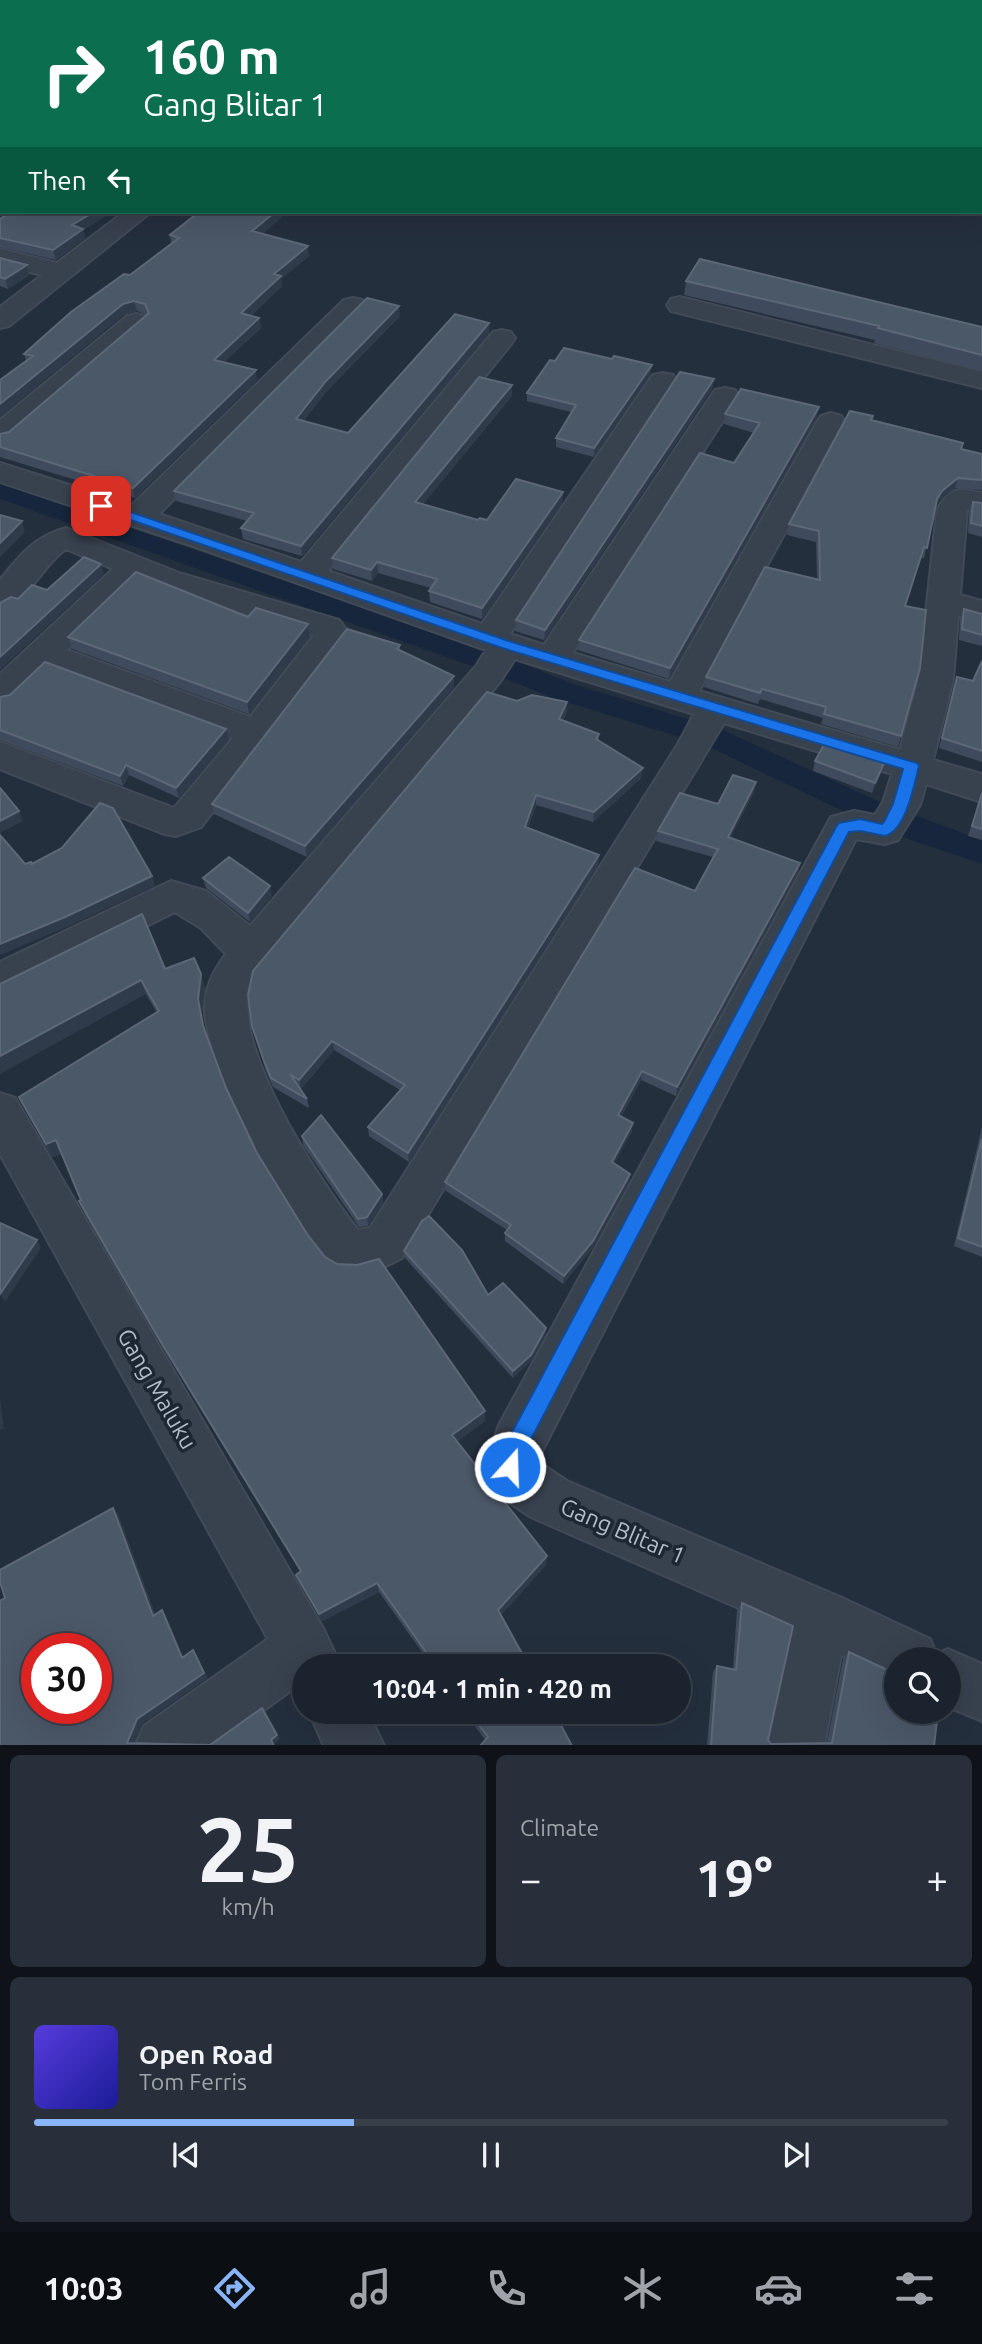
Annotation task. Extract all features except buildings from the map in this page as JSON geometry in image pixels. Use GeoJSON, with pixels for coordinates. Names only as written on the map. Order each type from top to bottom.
{"type":"FeatureCollection","features":[{"type":"Feature","properties":{"kind":"street"},"geometry":{"type":"LineString","coordinates":[[0,320],[136,214]]}},
{"type":"Feature","properties":{"kind":"street"},"geometry":{"type":"LineString","coordinates":[[0,257],[62,272]]}},
{"type":"Feature","properties":{"kind":"street"},"geometry":{"type":"LineString","coordinates":[[680,305],[982,380]]}},
{"type":"Feature","properties":{"kind":"street"},"geometry":{"type":"LineString","coordinates":[[138,517],[353,306]]}},
{"type":"Feature","properties":{"kind":"street"},"geometry":{"type":"LineString","coordinates":[[0,434],[136,322]]}},
{"type":"Feature","properties":{"kind":"street"},"geometry":{"type":"LineString","coordinates":[[307,575],[502,338]]}},
{"type":"Feature","properties":{"kind":"street"},"geometry":{"type":"LineString","coordinates":[[663,381],[497,652],[239,968],[226,991],[226,1015],[237,1059],[287,1163],[311,1204],[347,1254],[369,1251],[386,1242],[705,725]]}},
{"type":"Feature","properties":{"kind":"street"},"geometry":{"type":"LineString","coordinates":[[552,659],[725,396]]}},
{"type":"Feature","properties":{"kind":"street"},"geometry":{"type":"LineString","coordinates":[[679,696],[831,422]]}},
{"type":"Feature","properties":{"kind":"street"},"geometry":{"type":"LineString","coordinates":[[0,472],[138,517],[200,542],[307,575],[497,652],[552,659],[679,696],[705,725],[911,766],[982,788]]}},
{"type":"Feature","properties":{"kind":"street"},"geometry":{"type":"LineString","coordinates":[[911,766],[925,728],[936,679],[952,510],[962,498],[982,502]]}},
{"type":"Feature","properties":{"kind":"street"},"geometry":{"type":"LineString","coordinates":[[0,602],[45,549],[59,539],[66,538],[135,567],[171,576],[327,628],[331,632],[331,637],[257,733],[188,817],[176,822],[164,820],[0,755]]}},
{"type":"Feature","properties":{"kind":"street"},"geometry":{"type":"LineString","coordinates":[[171,576],[200,542]]}},
{"type":"Feature","properties":{"kind":"street"},"geometry":{"type":"LineString","coordinates":[[0,694],[135,567]]}},
{"type":"Feature","properties":{"kind":"street"},"geometry":{"type":"LineString","coordinates":[[944,601],[982,612]]}},
{"type":"Feature","properties":{"kind":"street"},"geometry":{"type":"LineString","coordinates":[[42,654],[257,733]]}},
{"type":"Feature","properties":{"kind":"street","name":"Gang Blitar 1"},"geometry":{"type":"LineString","coordinates":[[885,1647],[821,1616],[549,1499],[516,1477],[510,1467],[524,1431],[844,827],[860,825],[885,830],[895,815],[911,766]]}},
{"type":"Feature","properties":{"kind":"street"},"geometry":{"type":"LineString","coordinates":[[0,981],[171,896],[189,898],[211,915],[251,954]]}},
{"type":"Feature","properties":{"kind":"street","name":"Gang Maluku"},"geometry":{"type":"LineString","coordinates":[[0,1112],[306,1654]]}},
{"type":"Feature","properties":{"kind":"street"},"geometry":{"type":"LineString","coordinates":[[795,1745],[821,1616]]}},
{"type":"Feature","properties":{"kind":"street"},"geometry":{"type":"LineString","coordinates":[[164,1745],[292,1667]]}},
{"type":"Feature","properties":{"kind":"street"},"geometry":{"type":"LineString","coordinates":[[961,1683],[982,1693]]}},
{"type":"Feature","properties":{"kind":"street"},"geometry":{"type":"LineString","coordinates":[[344,1724],[355,1745]]}},
{"type":"Feature","properties":{"kind":"waterway"},"geometry":{"type":"LineString","coordinates":[[0,491],[496,664],[563,691],[713,737],[873,812],[924,833],[982,852]]}},
{"type":"Feature","properties":{"kind":"route"},"geometry":{"type":"LineString","coordinates":[[101,506],[204,539],[507,645],[911,766],[901,804],[890,826],[885,830],[860,825],[844,827],[517,1443],[510,1467]]}}]}
